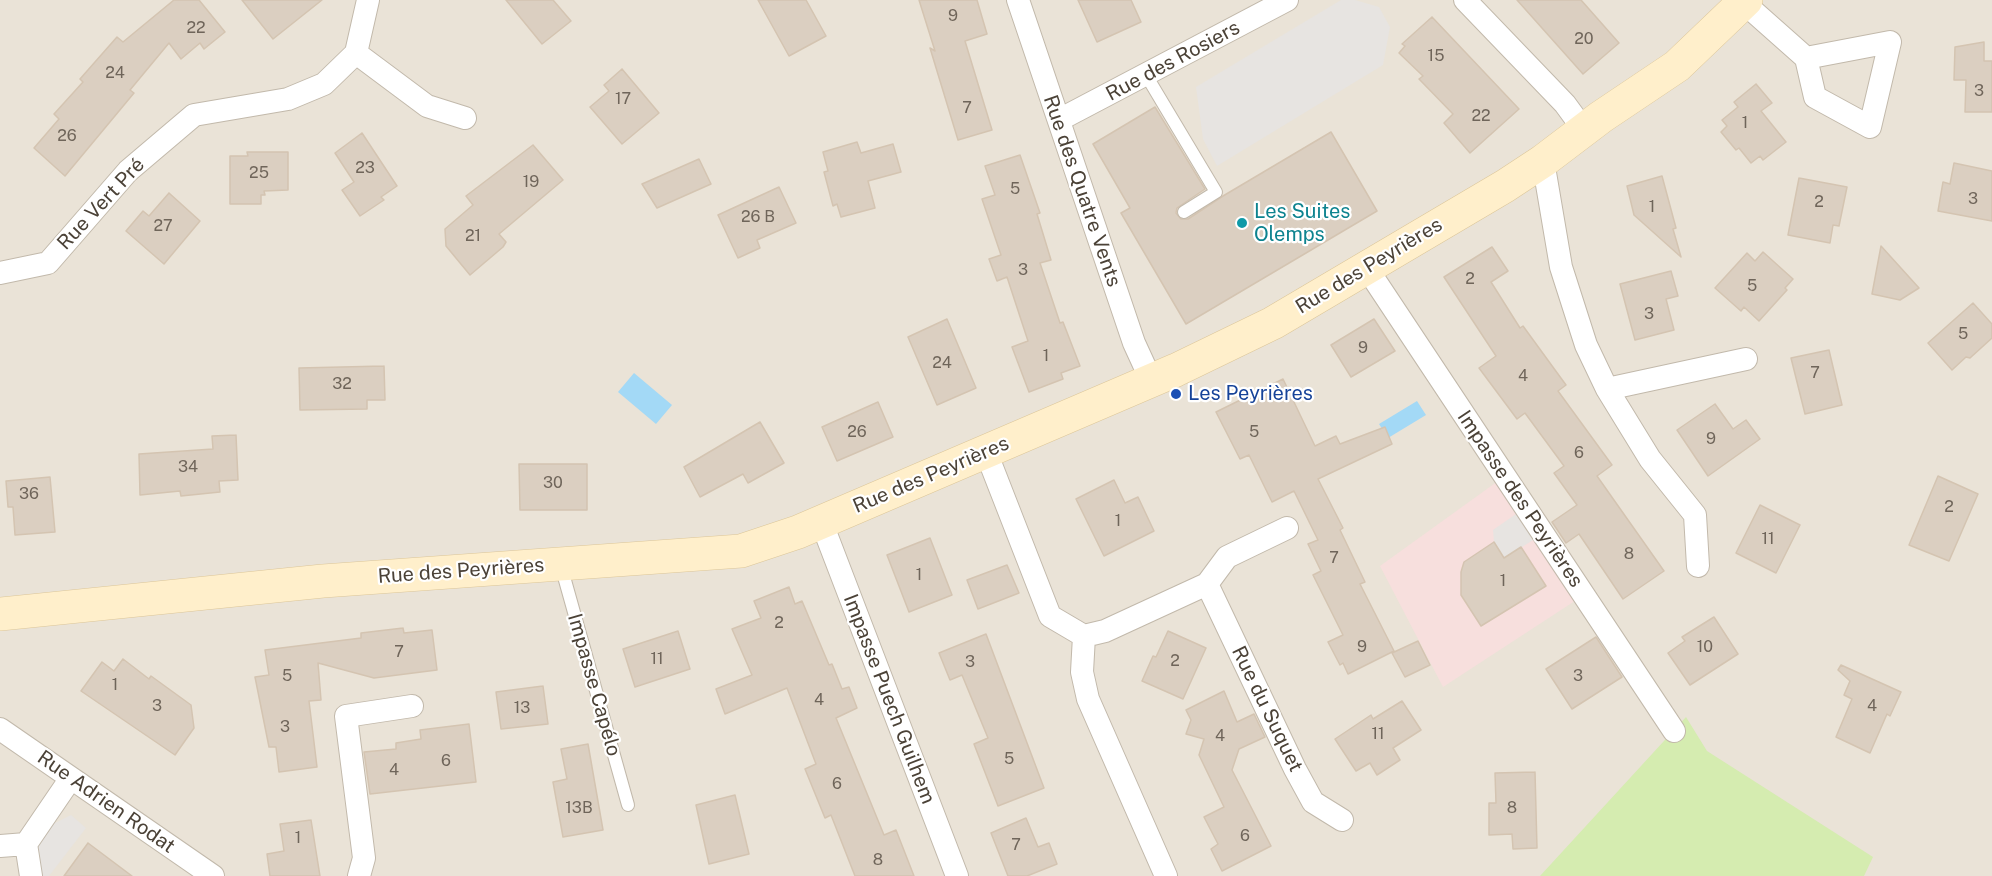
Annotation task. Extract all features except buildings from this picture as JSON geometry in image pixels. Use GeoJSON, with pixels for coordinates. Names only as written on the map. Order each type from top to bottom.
{"type":"FeatureCollection","features":[{"type":"Feature","properties":{"kind":"street"},"geometry":{"type":"LineString","coordinates":[[368,0],[356,53],[427,106],[465,118]]}},
{"type":"Feature","properties":{"kind":"street","name":"Rue des Quatre Vents"},"geometry":{"type":"LineString","coordinates":[[1018,0],[1134,343],[1151,380]]}},
{"type":"Feature","properties":{"kind":"street","name":"Rue des Rosiers"},"geometry":{"type":"LineString","coordinates":[[1059,120],[1287,0]]}},
{"type":"Feature","properties":{"kind":"street"},"geometry":{"type":"LineString","coordinates":[[1465,0],[1565,104],[1584,130]]}},
{"type":"Feature","properties":{"kind":"street"},"geometry":{"type":"LineString","coordinates":[[1745,1],[1806,58]]}},
{"type":"Feature","properties":{"kind":"street","name":"Rue des Peyrières"},"geometry":{"type":"LineString","coordinates":[[0,614],[335,580],[741,551],[798,532],[1176,370],[1273,323],[1543,161],[1677,66],[1745,1]]}},
{"type":"Feature","properties":{"kind":"street","name":"Rue Vert Pré"},"geometry":{"type":"LineString","coordinates":[[0,273],[48,263],[128,171],[194,115],[288,99],[324,84],[356,53]]}},
{"type":"Feature","properties":{"kind":"street"},"geometry":{"type":"LineString","coordinates":[[1543,161],[1562,267],[1586,345],[1606,389],[1650,459],[1695,514],[1698,566]]}},
{"type":"Feature","properties":{"kind":"street","name":"Impasse des Peyrières"},"geometry":{"type":"LineString","coordinates":[[1366,267],[1674,731]]}},
{"type":"Feature","properties":{"kind":"street"},"geometry":{"type":"LineString","coordinates":[[1606,389],[1746,359]]}},
{"type":"Feature","properties":{"kind":"street"},"geometry":{"type":"LineString","coordinates":[[986,452],[1050,616],[1084,636],[1105,631],[1207,584],[1227,557],[1287,528]]}},
{"type":"Feature","properties":{"kind":"street","name":"Impasse Puech Guilhem"},"geometry":{"type":"LineString","coordinates":[[821,521],[957,876]]}},
{"type":"Feature","properties":{"kind":"street","name":"Rue du Suquet"},"geometry":{"type":"LineString","coordinates":[[1207,584],[1313,802],[1342,820]]}},
{"type":"Feature","properties":{"kind":"street"},"geometry":{"type":"LineString","coordinates":[[1084,636],[1082,672],[1088,699],[1166,876]]}},
{"type":"Feature","properties":{"kind":"street"},"geometry":{"type":"LineString","coordinates":[[359,876],[364,858],[346,716],[412,706]]}},
{"type":"Feature","properties":{"kind":"street","name":"Rue Adrien Rodat"},"geometry":{"type":"LineString","coordinates":[[0,729],[213,876]]}},
{"type":"Feature","properties":{"kind":"street"},"geometry":{"type":"LineString","coordinates":[[31,876],[26,844],[71,778]]}},
{"type":"Feature","properties":{"kind":"street"},"geometry":{"type":"LineString","coordinates":[[0,846],[26,844]]}},
{"type":"Feature","properties":{"kind":"lane"},"geometry":{"type":"LineString","coordinates":[[1146,75],[1216,192],[1184,212]]}},
{"type":"Feature","properties":{"kind":"lane","name":"Impasse Capélo"},"geometry":{"type":"LineString","coordinates":[[561,565],[628,805]]}},
{"type":"Feature","properties":{"kind":"shaded area"},"geometry":{"type":"Polygon","coordinates":[[[0,0],[1992,0],[1992,876],[0,876],[0,0]]]}},
{"type":"Feature","properties":{"kind":"shaded area"},"geometry":{"type":"Polygon","coordinates":[[[1341,0],[1355,0],[1379,7],[1390,27],[1383,65],[1217,166],[1203,139],[1196,87],[1341,0]]]}},
{"type":"Feature","properties":{"kind":"shaded area"},"geometry":{"type":"Polygon","coordinates":[[[1505,476],[1584,595],[1443,687],[1380,566],[1505,476]]]}},
{"type":"Feature","properties":{"kind":"shaded area"},"geometry":{"type":"Polygon","coordinates":[[[1526,507],[1543,534],[1504,558],[1494,542],[1493,530],[1526,507]]]}},
{"type":"Feature","properties":{"kind":"shaded area"},"geometry":{"type":"Polygon","coordinates":[[[71,815],[86,828],[49,876],[35,876],[35,848],[53,824],[71,815]]]}},
{"type":"Feature","properties":{"kind":"green space"},"geometry":{"type":"Polygon","coordinates":[[[1686,717],[1707,751],[1873,857],[1864,876],[1540,876],[1686,717]]]}},
{"type":"Feature","properties":{"kind":"water"},"geometry":{"type":"Polygon","coordinates":[[[634,373],[672,405],[656,424],[618,392],[634,373]]]}},
{"type":"Feature","properties":{"kind":"water"},"geometry":{"type":"Polygon","coordinates":[[[1417,401],[1426,415],[1388,438],[1379,424],[1417,401]]]}},
{"type":"Feature","properties":{"kind":"place","name":"Les Suites Olemps"},"geometry":{"type":"Point","coordinates":[1242,223]}},
{"type":"Feature","properties":{"kind":"place","name":"Les Peyrières"},"geometry":{"type":"Point","coordinates":[1176,394]}}]}
